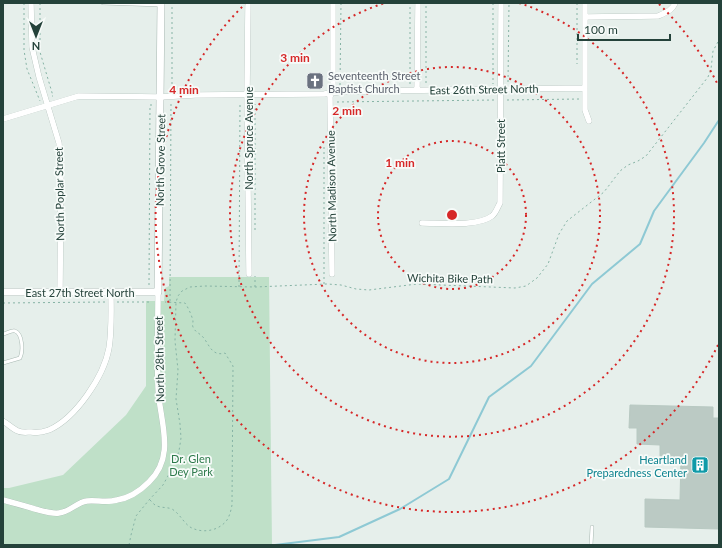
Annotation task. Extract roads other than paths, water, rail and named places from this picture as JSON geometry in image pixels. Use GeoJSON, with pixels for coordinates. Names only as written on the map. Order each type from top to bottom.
{"type":"FeatureCollection","features":[{"type":"Feature","properties":{"kind":"street","name":"North Poplar Street"},"geometry":{"type":"LineString","coordinates":[[31,3],[32,47],[39,77],[59,142],[60,292]]}},
{"type":"Feature","properties":{"kind":"street","name":"North Spruce Avenue"},"geometry":{"type":"LineString","coordinates":[[248,3],[248,274]]}},
{"type":"Feature","properties":{"kind":"street","name":"North Madison Avenue"},"geometry":{"type":"LineString","coordinates":[[332,274],[330,103],[333,86],[333,3]]}},
{"type":"Feature","properties":{"kind":"street"},"geometry":{"type":"LineString","coordinates":[[417,90],[418,3]]}},
{"type":"Feature","properties":{"kind":"street","name":"Piatt Street"},"geometry":{"type":"LineString","coordinates":[[422,223],[464,224],[480,222],[493,216],[500,203],[501,3]]}},
{"type":"Feature","properties":{"kind":"street"},"geometry":{"type":"LineString","coordinates":[[585,3],[585,110],[589,120]]}},
{"type":"Feature","properties":{"kind":"street"},"geometry":{"type":"LineString","coordinates":[[585,17],[658,16],[667,12],[674,6],[675,3]]}},
{"type":"Feature","properties":{"kind":"street","name":"North Grove Street"},"geometry":{"type":"LineString","coordinates":[[158,292],[161,4]]}},
{"type":"Feature","properties":{"kind":"street","name":"East 26th Street North"},"geometry":{"type":"LineString","coordinates":[[3,119],[79,96],[324,94],[339,92],[417,90],[585,88]]}},
{"type":"Feature","properties":{"kind":"street","name":"East 27th Street North"},"geometry":{"type":"LineString","coordinates":[[3,292],[158,292]]}},
{"type":"Feature","properties":{"kind":"street"},"geometry":{"type":"LineString","coordinates":[[3,421],[19,431],[42,432],[67,418],[75,410],[94,383],[105,361],[109,348],[111,292]]}},
{"type":"Feature","properties":{"kind":"street","name":"North 28th Street"},"geometry":{"type":"LineString","coordinates":[[3,500],[48,512],[60,513],[67,511],[82,502],[116,501],[127,497],[144,487],[156,474],[161,466],[165,447],[165,436],[159,403],[158,387],[158,292]]}},
{"type":"Feature","properties":{"kind":"lane"},"geometry":{"type":"LineString","coordinates":[[103,3],[161,4]]}},
{"type":"Feature","properties":{"kind":"lane"},"geometry":{"type":"LineString","coordinates":[[3,334],[14,331],[18,332],[21,338],[22,354],[20,358],[3,364]]}},
{"type":"Feature","properties":{"kind":"lane"},"geometry":{"type":"LineString","coordinates":[[591,545],[592,526]]}},
{"type":"Feature","properties":{"kind":"waterway"},"geometry":{"type":"LineString","coordinates":[[275,545],[339,537],[400,509],[449,479],[489,397],[531,366],[592,284],[640,244],[654,211],[719,120]]}},
{"type":"Feature","properties":{"kind":"place","name":"Seventeenth Street Baptist Church"},"geometry":{"type":"Point","coordinates":[315,81]}},
{"type":"Feature","properties":{"kind":"place","name":"Heartland Preparedness Center"},"geometry":{"type":"Point","coordinates":[700,465]}},
{"type":"Feature","properties":{"kind":"park label","name":"Dr. Glen Dey Park"},"geometry":{"type":"Point","coordinates":[191,464]}}]}
